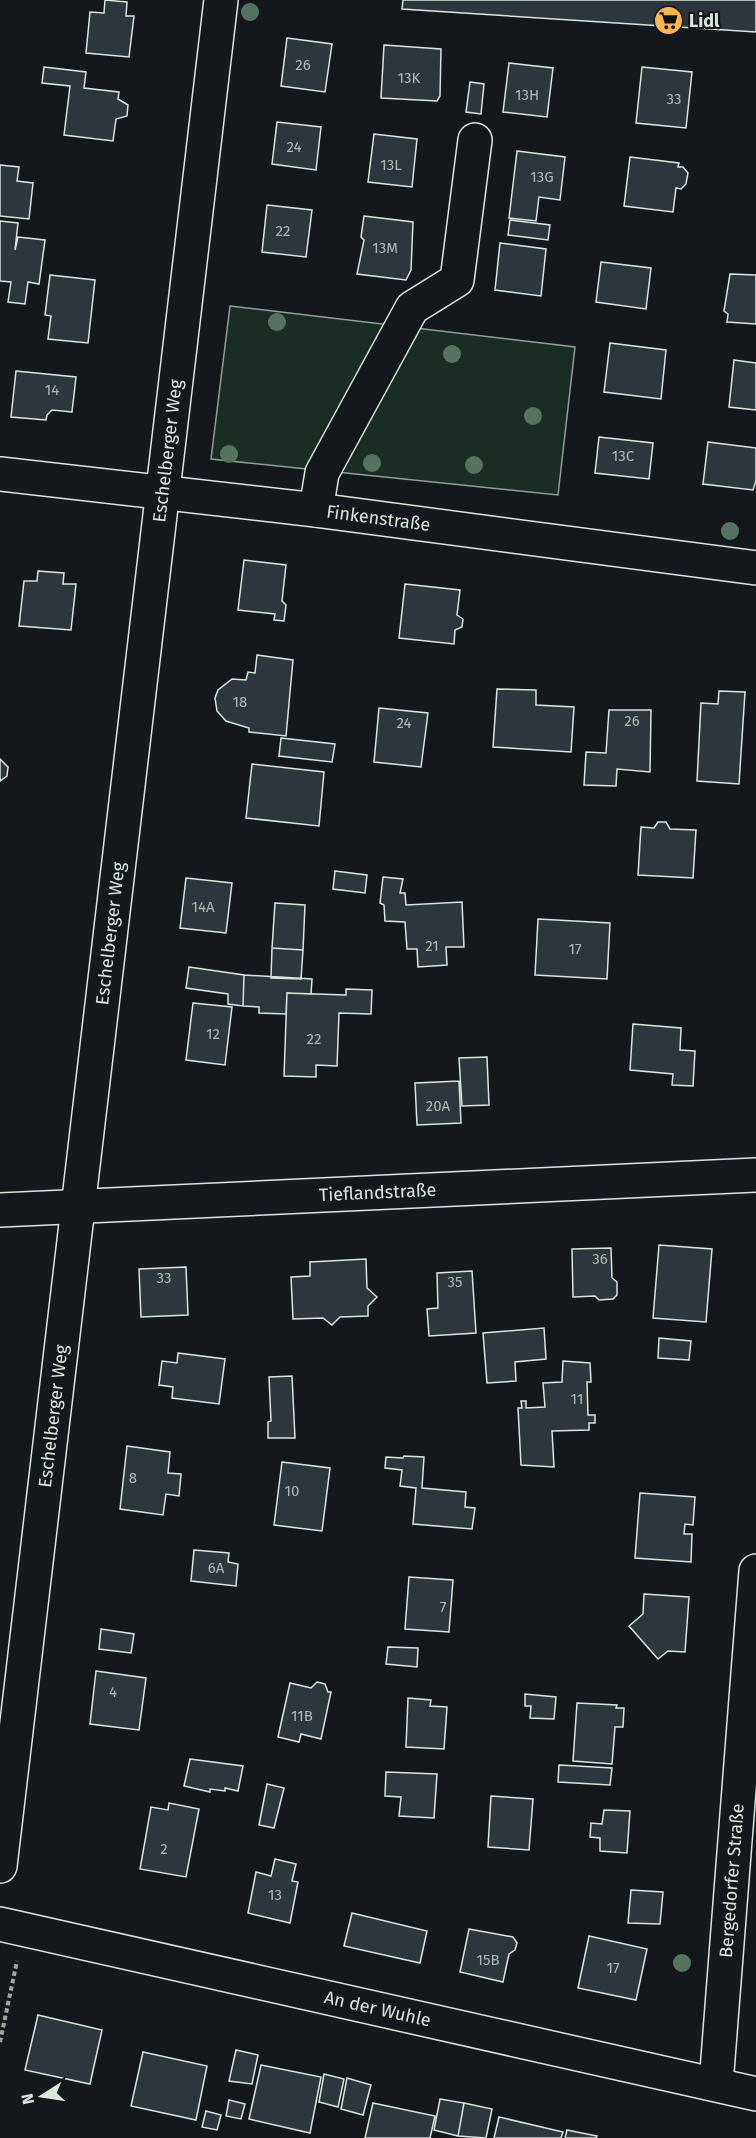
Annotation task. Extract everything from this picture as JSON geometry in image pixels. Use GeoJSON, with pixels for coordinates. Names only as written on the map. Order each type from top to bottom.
{"type":"FeatureCollection","features":[{"type":"Feature","properties":{"kind":"street","name":"Eschelberger Weg"},"geometry":{"type":"LineString","coordinates":[[0,1866],[76,1205],[221,0]]}},
{"type":"Feature","properties":{"kind":"street"},"geometry":{"type":"LineString","coordinates":[[316,510],[322,473],[412,308],[457,280],[475,140]]}},
{"type":"Feature","properties":{"kind":"street","name":"Finkenstraße"},"geometry":{"type":"LineString","coordinates":[[0,474],[316,510],[756,568]]}},
{"type":"Feature","properties":{"kind":"street","name":"Tieflandstraße"},"geometry":{"type":"LineString","coordinates":[[0,1209],[756,1175]]}},
{"type":"Feature","properties":{"kind":"street","name":"Bergedorfer Straße"},"geometry":{"type":"LineString","coordinates":[[716,2084],[750,1744],[756,1571]]}},
{"type":"Feature","properties":{"kind":"street","name":"An der Wuhle"},"geometry":{"type":"LineString","coordinates":[[12,1927],[756,2094]]}},
{"type":"Feature","properties":{"kind":"path"},"geometry":{"type":"LineString","coordinates":[[0,2042],[12,1927]]}},
{"type":"Feature","properties":{"kind":"green space"},"geometry":{"type":"Polygon","coordinates":[[[230,306],[575,347],[558,495],[211,459],[230,306]]]}},
{"type":"Feature","properties":{"kind":"building"},"geometry":{"type":"Polygon","coordinates":[[[105,0],[127,2],[126,16],[134,16],[129,57],[86,53],[90,12],[104,13],[105,0]]]}},
{"type":"Feature","properties":{"kind":"building","name":"Lidl"},"geometry":{"type":"Polygon","coordinates":[[[403,0],[756,0],[756,32],[402,9],[403,0]]]}},
{"type":"Feature","properties":{"kind":"building"},"geometry":{"type":"Polygon","coordinates":[[[287,38],[332,44],[325,92],[281,86],[287,38]]]}},
{"type":"Feature","properties":{"kind":"building"},"geometry":{"type":"Polygon","coordinates":[[[384,45],[441,49],[440,96],[437,101],[381,98],[384,45]]]}},
{"type":"Feature","properties":{"kind":"building"},"geometry":{"type":"Polygon","coordinates":[[[509,63],[553,68],[547,117],[503,112],[509,63]]]}},
{"type":"Feature","properties":{"kind":"building"},"geometry":{"type":"Polygon","coordinates":[[[44,67],[86,72],[84,88],[119,92],[118,99],[128,105],[127,116],[116,119],[113,141],[64,135],[70,86],[42,83],[44,67]]]}},
{"type":"Feature","properties":{"kind":"building"},"geometry":{"type":"Polygon","coordinates":[[[642,67],[692,72],[686,128],[636,123],[642,67]]]}},
{"type":"Feature","properties":{"kind":"building"},"geometry":{"type":"Polygon","coordinates":[[[470,82],[484,84],[481,114],[466,112],[470,82]]]}},
{"type":"Feature","properties":{"kind":"building"},"geometry":{"type":"Polygon","coordinates":[[[277,122],[321,127],[316,170],[272,164],[277,122]]]}},
{"type":"Feature","properties":{"kind":"building"},"geometry":{"type":"Polygon","coordinates":[[[374,134],[417,139],[412,187],[368,182],[374,134]]]}},
{"type":"Feature","properties":{"kind":"building"},"geometry":{"type":"Polygon","coordinates":[[[517,151],[565,157],[560,200],[539,197],[536,221],[509,218],[517,151]]]}},
{"type":"Feature","properties":{"kind":"building"},"geometry":{"type":"Polygon","coordinates":[[[630,157],[679,163],[678,167],[683,167],[688,173],[686,184],[681,189],[676,188],[673,212],[624,206],[630,157]]]}},
{"type":"Feature","properties":{"kind":"building"},"geometry":{"type":"Polygon","coordinates":[[[0,165],[19,167],[17,181],[33,183],[29,219],[0,216],[0,165]]]}},
{"type":"Feature","properties":{"kind":"building"},"geometry":{"type":"Polygon","coordinates":[[[267,205],[312,210],[306,257],[262,252],[267,205]]]}},
{"type":"Feature","properties":{"kind":"building"},"geometry":{"type":"Polygon","coordinates":[[[364,216],[413,222],[411,270],[406,280],[357,274],[364,240],[361,237],[364,216]]]}},
{"type":"Feature","properties":{"kind":"building"},"geometry":{"type":"Polygon","coordinates":[[[510,220],[550,225],[548,240],[508,235],[510,220]]]}},
{"type":"Feature","properties":{"kind":"building"},"geometry":{"type":"Polygon","coordinates":[[[0,221],[18,223],[15,250],[18,237],[45,240],[39,284],[28,282],[25,304],[8,302],[11,282],[0,281],[0,221]]]}},
{"type":"Feature","properties":{"kind":"building"},"geometry":{"type":"Polygon","coordinates":[[[500,243],[546,249],[541,296],[495,290],[500,243]]]}},
{"type":"Feature","properties":{"kind":"building"},"geometry":{"type":"Polygon","coordinates":[[[601,262],[651,268],[646,309],[596,302],[601,262]]]}},
{"type":"Feature","properties":{"kind":"building"},"geometry":{"type":"Polygon","coordinates":[[[730,274],[756,275],[756,324],[727,322],[728,314],[724,311],[730,274]]]}},
{"type":"Feature","properties":{"kind":"building"},"geometry":{"type":"Polygon","coordinates":[[[50,275],[95,280],[88,343],[48,339],[51,316],[45,315],[50,275]]]}},
{"type":"Feature","properties":{"kind":"building"},"geometry":{"type":"Polygon","coordinates":[[[610,343],[666,350],[661,399],[604,392],[610,343]]]}},
{"type":"Feature","properties":{"kind":"building"},"geometry":{"type":"Polygon","coordinates":[[[734,360],[756,363],[756,410],[729,407],[734,360]]]}},
{"type":"Feature","properties":{"kind":"building"},"geometry":{"type":"Polygon","coordinates":[[[16,371],[76,377],[72,412],[52,410],[46,420],[11,417],[16,371]]]}},
{"type":"Feature","properties":{"kind":"building"},"geometry":{"type":"Polygon","coordinates":[[[599,437],[653,443],[649,479],[595,473],[599,437]]]}},
{"type":"Feature","properties":{"kind":"building"},"geometry":{"type":"Polygon","coordinates":[[[708,442],[756,448],[756,481],[753,490],[703,484],[708,442]]]}},
{"type":"Feature","properties":{"kind":"building"},"geometry":{"type":"Polygon","coordinates":[[[244,560],[286,565],[282,601],[286,605],[284,621],[274,620],[275,614],[238,610],[244,560]]]}},
{"type":"Feature","properties":{"kind":"building"},"geometry":{"type":"Polygon","coordinates":[[[38,571],[64,573],[63,584],[76,584],[71,630],[19,626],[24,581],[37,581],[38,571]]]}},
{"type":"Feature","properties":{"kind":"building"},"geometry":{"type":"Polygon","coordinates":[[[405,584],[460,590],[457,615],[463,619],[462,627],[455,630],[454,644],[399,638],[405,584]]]}},
{"type":"Feature","properties":{"kind":"building"},"geometry":{"type":"Polygon","coordinates":[[[257,655],[293,660],[286,736],[249,732],[249,728],[226,721],[217,711],[215,698],[218,690],[232,679],[246,680],[248,672],[255,673],[257,655]]]}},
{"type":"Feature","properties":{"kind":"building"},"geometry":{"type":"Polygon","coordinates":[[[497,689],[536,690],[536,705],[574,707],[571,752],[493,747],[497,689]]]}},
{"type":"Feature","properties":{"kind":"building"},"geometry":{"type":"Polygon","coordinates":[[[719,691],[745,692],[739,784],[697,781],[701,703],[718,704],[719,691]]]}},
{"type":"Feature","properties":{"kind":"building"},"geometry":{"type":"Polygon","coordinates":[[[379,708],[428,713],[421,767],[374,762],[379,708]]]}},
{"type":"Feature","properties":{"kind":"building"},"geometry":{"type":"Polygon","coordinates":[[[609,710],[651,710],[650,772],[617,769],[616,786],[584,785],[586,752],[606,753],[609,710]]]}},
{"type":"Feature","properties":{"kind":"building"},"geometry":{"type":"Polygon","coordinates":[[[281,738],[335,744],[332,762],[279,756],[281,738]]]}},
{"type":"Feature","properties":{"kind":"building"},"geometry":{"type":"Polygon","coordinates":[[[0,759],[8,767],[7,776],[0,781],[0,759]]]}},
{"type":"Feature","properties":{"kind":"building"},"geometry":{"type":"Polygon","coordinates":[[[252,764],[324,772],[319,826],[246,818],[252,764]]]}},
{"type":"Feature","properties":{"kind":"building"},"geometry":{"type":"Polygon","coordinates":[[[658,822],[666,822],[670,829],[696,830],[693,878],[638,875],[641,827],[654,828],[658,822]]]}},
{"type":"Feature","properties":{"kind":"building"},"geometry":{"type":"Polygon","coordinates":[[[335,871],[367,875],[365,893],[333,889],[335,871]]]}},
{"type":"Feature","properties":{"kind":"building"},"geometry":{"type":"Polygon","coordinates":[[[383,877],[403,879],[400,893],[405,893],[406,905],[462,902],[464,947],[446,947],[447,965],[418,967],[417,949],[407,949],[405,922],[385,921],[384,905],[380,903],[383,877]]]}},
{"type":"Feature","properties":{"kind":"building"},"geometry":{"type":"Polygon","coordinates":[[[186,878],[232,883],[226,933],[180,928],[186,878]]]}},
{"type":"Feature","properties":{"kind":"building"},"geometry":{"type":"Polygon","coordinates":[[[275,903],[305,905],[303,950],[272,948],[275,903]]]}},
{"type":"Feature","properties":{"kind":"building"},"geometry":{"type":"Polygon","coordinates":[[[538,919],[610,923],[607,979],[535,975],[538,919]]]}},
{"type":"Feature","properties":{"kind":"building"},"geometry":{"type":"Polygon","coordinates":[[[272,948],[303,950],[301,979],[271,978],[272,948]]]}},
{"type":"Feature","properties":{"kind":"building"},"geometry":{"type":"Polygon","coordinates":[[[189,967],[244,975],[243,1006],[228,1004],[228,994],[186,988],[189,967]]]}},
{"type":"Feature","properties":{"kind":"building"},"geometry":{"type":"Polygon","coordinates":[[[244,975],[312,979],[311,994],[287,993],[286,1014],[259,1013],[259,1007],[243,1006],[244,975]]]}},
{"type":"Feature","properties":{"kind":"building"},"geometry":{"type":"Polygon","coordinates":[[[346,989],[372,990],[371,1014],[339,1013],[337,1066],[316,1065],[316,1077],[284,1076],[287,993],[346,995],[346,989]]]}},
{"type":"Feature","properties":{"kind":"building"},"geometry":{"type":"Polygon","coordinates":[[[193,1003],[232,1007],[225,1065],[186,1060],[193,1003]]]}},
{"type":"Feature","properties":{"kind":"building"},"geometry":{"type":"Polygon","coordinates":[[[633,1024],[681,1028],[680,1050],[695,1051],[693,1086],[672,1085],[673,1074],[630,1070],[633,1024]]]}},
{"type":"Feature","properties":{"kind":"building"},"geometry":{"type":"Polygon","coordinates":[[[487,1057],[489,1105],[462,1106],[459,1058],[487,1057]]]}},
{"type":"Feature","properties":{"kind":"building"},"geometry":{"type":"Polygon","coordinates":[[[459,1081],[461,1123],[417,1125],[415,1083],[459,1081]]]}},
{"type":"Feature","properties":{"kind":"building"},"geometry":{"type":"Polygon","coordinates":[[[659,1245],[712,1249],[706,1322],[653,1318],[659,1245]]]}},
{"type":"Feature","properties":{"kind":"building"},"geometry":{"type":"Polygon","coordinates":[[[611,1248],[612,1278],[617,1282],[617,1295],[613,1299],[599,1300],[595,1296],[573,1297],[572,1249],[611,1248]]]}},
{"type":"Feature","properties":{"kind":"building"},"geometry":{"type":"Polygon","coordinates":[[[366,1259],[367,1288],[377,1297],[368,1306],[368,1316],[340,1317],[332,1325],[323,1318],[293,1319],[291,1277],[310,1276],[310,1262],[366,1259]]]}},
{"type":"Feature","properties":{"kind":"building"},"geometry":{"type":"Polygon","coordinates":[[[186,1267],[188,1315],[141,1317],[139,1269],[186,1267]]]}},
{"type":"Feature","properties":{"kind":"building"},"geometry":{"type":"Polygon","coordinates":[[[472,1271],[476,1333],[429,1336],[427,1309],[438,1308],[437,1273],[472,1271]]]}},
{"type":"Feature","properties":{"kind":"building"},"geometry":{"type":"Polygon","coordinates":[[[544,1328],[546,1359],[515,1362],[516,1381],[487,1383],[483,1333],[544,1328]]]}},
{"type":"Feature","properties":{"kind":"building"},"geometry":{"type":"Polygon","coordinates":[[[659,1338],[691,1341],[689,1360],[658,1358],[659,1338]]]}},
{"type":"Feature","properties":{"kind":"building"},"geometry":{"type":"Polygon","coordinates":[[[178,1353],[225,1359],[219,1404],[172,1398],[173,1387],[159,1385],[162,1361],[177,1363],[178,1353]]]}},
{"type":"Feature","properties":{"kind":"building"},"geometry":{"type":"Polygon","coordinates":[[[563,1361],[590,1363],[591,1382],[587,1382],[588,1415],[595,1415],[595,1423],[589,1423],[589,1430],[552,1431],[554,1467],[521,1465],[518,1408],[522,1408],[521,1401],[526,1401],[526,1408],[545,1407],[543,1383],[562,1382],[563,1361]]]}},
{"type":"Feature","properties":{"kind":"building"},"geometry":{"type":"Polygon","coordinates":[[[292,1376],[295,1438],[268,1438],[268,1422],[271,1421],[269,1377],[292,1376]]]}},
{"type":"Feature","properties":{"kind":"building"},"geometry":{"type":"Polygon","coordinates":[[[127,1446],[170,1452],[168,1473],[181,1474],[179,1496],[166,1494],[163,1515],[120,1509],[127,1446]]]}},
{"type":"Feature","properties":{"kind":"building"},"geometry":{"type":"Polygon","coordinates":[[[404,1456],[424,1457],[422,1488],[466,1492],[465,1507],[475,1508],[472,1529],[413,1524],[416,1488],[400,1486],[402,1470],[385,1468],[386,1457],[403,1458],[404,1456]]]}},
{"type":"Feature","properties":{"kind":"building"},"geometry":{"type":"Polygon","coordinates":[[[282,1462],[330,1468],[322,1531],[274,1525],[282,1462]]]}},
{"type":"Feature","properties":{"kind":"building"},"geometry":{"type":"Polygon","coordinates":[[[640,1493],[695,1497],[693,1525],[685,1524],[684,1534],[692,1534],[691,1562],[635,1558],[640,1493]]]}},
{"type":"Feature","properties":{"kind":"building"},"geometry":{"type":"Polygon","coordinates":[[[194,1550],[229,1553],[228,1562],[238,1564],[236,1586],[191,1581],[194,1550]]]}},
{"type":"Feature","properties":{"kind":"building"},"geometry":{"type":"Polygon","coordinates":[[[409,1577],[453,1580],[449,1632],[405,1629],[409,1577]]]}},
{"type":"Feature","properties":{"kind":"building"},"geometry":{"type":"Polygon","coordinates":[[[644,1594],[689,1597],[685,1652],[668,1651],[658,1659],[629,1626],[643,1614],[644,1594]]]}},
{"type":"Feature","properties":{"kind":"building"},"geometry":{"type":"Polygon","coordinates":[[[101,1629],[134,1634],[131,1653],[99,1649],[101,1629]]]}},
{"type":"Feature","properties":{"kind":"building"},"geometry":{"type":"Polygon","coordinates":[[[388,1647],[418,1648],[417,1667],[386,1664],[388,1647]]]}},
{"type":"Feature","properties":{"kind":"building"},"geometry":{"type":"Polygon","coordinates":[[[96,1671],[146,1678],[139,1730],[90,1724],[96,1671]]]}},
{"type":"Feature","properties":{"kind":"building"},"geometry":{"type":"Polygon","coordinates":[[[317,1682],[325,1684],[328,1692],[331,1692],[321,1739],[301,1734],[299,1742],[278,1737],[290,1683],[311,1688],[317,1682]]]}},
{"type":"Feature","properties":{"kind":"building"},"geometry":{"type":"Polygon","coordinates":[[[525,1694],[556,1697],[554,1719],[530,1718],[531,1706],[525,1706],[525,1694]]]}},
{"type":"Feature","properties":{"kind":"building"},"geometry":{"type":"Polygon","coordinates":[[[408,1698],[431,1700],[430,1706],[447,1707],[444,1749],[406,1747],[408,1698]]]}},
{"type":"Feature","properties":{"kind":"building"},"geometry":{"type":"Polygon","coordinates":[[[577,1703],[617,1705],[616,1708],[624,1708],[623,1727],[615,1727],[612,1764],[573,1761],[577,1703]]]}},
{"type":"Feature","properties":{"kind":"building"},"geometry":{"type":"Polygon","coordinates":[[[190,1759],[243,1766],[238,1791],[225,1788],[225,1791],[210,1789],[210,1792],[184,1786],[190,1759]]]}},
{"type":"Feature","properties":{"kind":"building"},"geometry":{"type":"Polygon","coordinates":[[[559,1765],[612,1768],[610,1785],[558,1782],[559,1765]]]}},
{"type":"Feature","properties":{"kind":"building"},"geometry":{"type":"Polygon","coordinates":[[[386,1772],[437,1774],[434,1818],[399,1816],[401,1797],[385,1796],[386,1772]]]}},
{"type":"Feature","properties":{"kind":"building"},"geometry":{"type":"Polygon","coordinates":[[[267,1784],[284,1788],[274,1828],[259,1825],[267,1784]]]}},
{"type":"Feature","properties":{"kind":"building"},"geometry":{"type":"Polygon","coordinates":[[[491,1796],[533,1799],[529,1850],[488,1847],[491,1796]]]}},
{"type":"Feature","properties":{"kind":"building"},"geometry":{"type":"Polygon","coordinates":[[[169,1803],[199,1809],[186,1877],[140,1869],[151,1807],[168,1810],[169,1803]]]}},
{"type":"Feature","properties":{"kind":"building"},"geometry":{"type":"Polygon","coordinates":[[[604,1810],[630,1811],[627,1853],[600,1851],[600,1838],[590,1837],[591,1823],[602,1824],[604,1810]]]}},
{"type":"Feature","properties":{"kind":"building"},"geometry":{"type":"Polygon","coordinates":[[[275,1859],[296,1864],[292,1881],[298,1882],[290,1923],[248,1913],[256,1872],[271,1876],[275,1859]]]}},
{"type":"Feature","properties":{"kind":"building"},"geometry":{"type":"Polygon","coordinates":[[[631,1890],[663,1892],[660,1924],[628,1923],[631,1890]]]}},
{"type":"Feature","properties":{"kind":"building"},"geometry":{"type":"Polygon","coordinates":[[[352,1913],[427,1931],[420,1963],[344,1946],[352,1913]]]}},
{"type":"Feature","properties":{"kind":"building"},"geometry":{"type":"Polygon","coordinates":[[[469,1929],[513,1937],[517,1943],[515,1950],[509,1954],[503,1982],[460,1972],[469,1929]]]}},
{"type":"Feature","properties":{"kind":"building"},"geometry":{"type":"Polygon","coordinates":[[[589,1936],[647,1949],[636,2000],[578,1988],[589,1936]]]}},
{"type":"Feature","properties":{"kind":"building"},"geometry":{"type":"Polygon","coordinates":[[[38,2015],[102,2030],[90,2084],[25,2070],[38,2015]]]}},
{"type":"Feature","properties":{"kind":"building"},"geometry":{"type":"Polygon","coordinates":[[[236,2050],[258,2055],[252,2084],[229,2081],[236,2050]]]}},
{"type":"Feature","properties":{"kind":"building"},"geometry":{"type":"Polygon","coordinates":[[[143,2052],[207,2066],[196,2120],[131,2106],[143,2052]]]}},
{"type":"Feature","properties":{"kind":"building"},"geometry":{"type":"Polygon","coordinates":[[[261,2065],[321,2077],[310,2133],[249,2119],[261,2065]]]}},
{"type":"Feature","properties":{"kind":"building"},"geometry":{"type":"Polygon","coordinates":[[[324,2074],[344,2079],[338,2107],[319,2102],[324,2074]]]}},
{"type":"Feature","properties":{"kind":"building"},"geometry":{"type":"Polygon","coordinates":[[[347,2078],[371,2085],[363,2115],[341,2109],[347,2078]]]}},
{"type":"Feature","properties":{"kind":"building"},"geometry":{"type":"Polygon","coordinates":[[[440,2099],[464,2103],[458,2136],[434,2130],[440,2099]]]}},
{"type":"Feature","properties":{"kind":"building"},"geometry":{"type":"Polygon","coordinates":[[[229,2100],[245,2104],[241,2119],[226,2116],[229,2100]]]}},
{"type":"Feature","properties":{"kind":"building"},"geometry":{"type":"Polygon","coordinates":[[[373,2103],[435,2116],[430,2138],[365,2138],[373,2103]]]}},
{"type":"Feature","properties":{"kind":"building"},"geometry":{"type":"Polygon","coordinates":[[[464,2103],[492,2109],[486,2138],[458,2136],[464,2103]]]}},
{"type":"Feature","properties":{"kind":"building"},"geometry":{"type":"Polygon","coordinates":[[[206,2111],[221,2115],[217,2130],[202,2127],[206,2111]]]}},
{"type":"Feature","properties":{"kind":"building"},"geometry":{"type":"Polygon","coordinates":[[[499,2117],[563,2132],[561,2138],[494,2138],[499,2117]]]}},
{"type":"Feature","properties":{"kind":"building"},"geometry":{"type":"Polygon","coordinates":[[[567,2130],[597,2136],[596,2138],[565,2138],[567,2130]]]}},
{"type":"Feature","properties":{"kind":"place","name":"Lidl"},"geometry":{"type":"Point","coordinates":[668,21]}}]}
